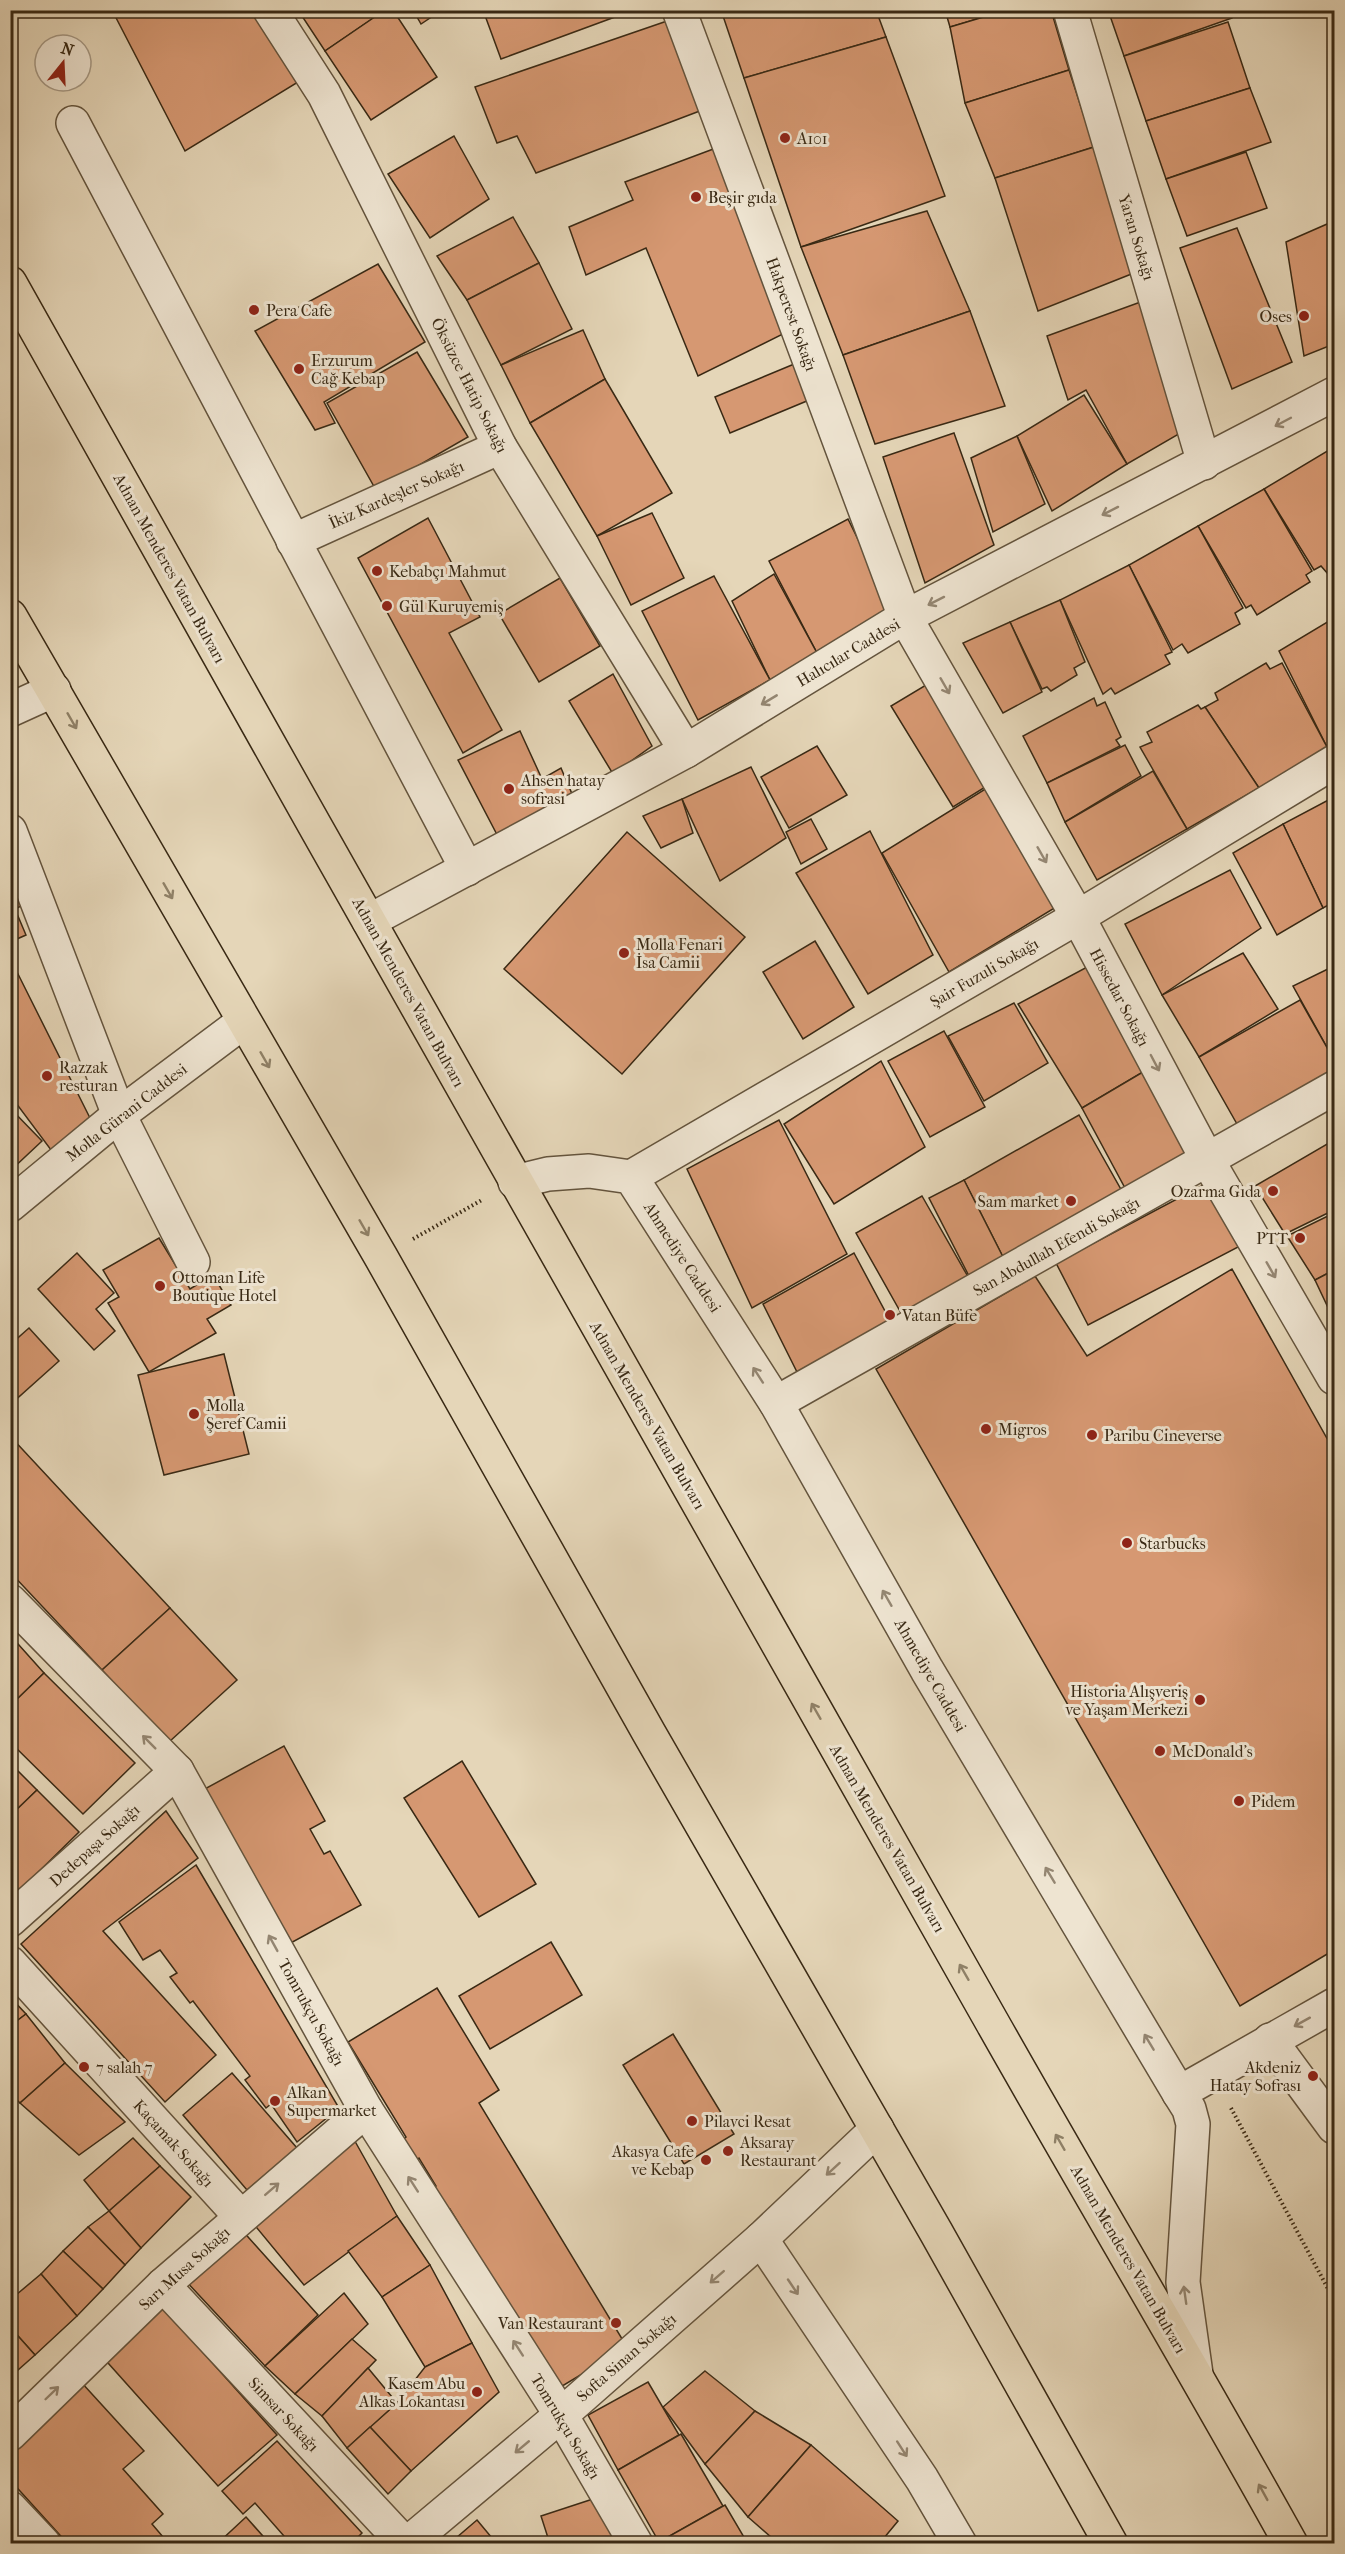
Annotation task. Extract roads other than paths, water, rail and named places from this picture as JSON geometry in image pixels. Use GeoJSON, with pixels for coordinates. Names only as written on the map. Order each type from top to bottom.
{"type":"FeatureCollection","features":[{"type":"Feature","properties":{"kind":"main road","name":"Adnan Menderes Vatan Bulvarı"},"geometry":{"type":"LineString","coordinates":[[10,283],[515,1182],[1291,2544]]}},
{"type":"Feature","properties":{"kind":"main road"},"geometry":{"type":"LineString","coordinates":[[10,616],[381,1257],[1111,2544]]}},
{"type":"Feature","properties":{"kind":"street","name":"Öksüzce Hatip Sokağı"},"geometry":{"type":"LineString","coordinates":[[270,10],[324,94],[500,447],[686,751]]}},
{"type":"Feature","properties":{"kind":"street","name":"Hakperest Sokağı"},"geometry":{"type":"LineString","coordinates":[[679,10],[905,617]]}},
{"type":"Feature","properties":{"kind":"street","name":"Yaran Sokağı"},"geometry":{"type":"LineString","coordinates":[[1070,10],[1204,463]]}},
{"type":"Feature","properties":{"kind":"street"},"geometry":{"type":"LineString","coordinates":[[73,123],[292,541],[467,868]]}},
{"type":"Feature","properties":{"kind":"street","name":"Halıcılar Caddesi"},"geometry":{"type":"LineString","coordinates":[[369,921],[686,751],[905,617],[1335,394]]}},
{"type":"Feature","properties":{"kind":"street","name":"İkiz Kardeşler Sokağı"},"geometry":{"type":"LineString","coordinates":[[292,541],[500,447]]}},
{"type":"Feature","properties":{"kind":"street","name":"Hissedar Sokağı"},"geometry":{"type":"LineString","coordinates":[[905,617],[1078,917],[1208,1161],[1335,1378]]}},
{"type":"Feature","properties":{"kind":"street"},"geometry":{"type":"LineString","coordinates":[[10,710],[54,690]]}},
{"type":"Feature","properties":{"kind":"street","name":"Şair Fuzuli Sokağı"},"geometry":{"type":"LineString","coordinates":[[631,1177],[1078,917],[1335,762]]}},
{"type":"Feature","properties":{"kind":"street"},"geometry":{"type":"LineString","coordinates":[[10,831],[119,1115],[193,1262]]}},
{"type":"Feature","properties":{"kind":"street","name":"Molla Gürani Caddesi"},"geometry":{"type":"LineString","coordinates":[[10,1205],[119,1115],[243,1022]]}},
{"type":"Feature","properties":{"kind":"street","name":"San Abdullah Efendi Sokağı"},"geometry":{"type":"LineString","coordinates":[[777,1403],[1335,1088]]}},
{"type":"Feature","properties":{"kind":"street"},"geometry":{"type":"LineString","coordinates":[[515,1182],[548,1174],[589,1171],[631,1177]]}},
{"type":"Feature","properties":{"kind":"street","name":"Ahmediye Caddesi"},"geometry":{"type":"LineString","coordinates":[[631,1177],[777,1403],[927,1670],[1189,2109],[1193,2124],[1183,2282],[1196,2374]]}},
{"type":"Feature","properties":{"kind":"street","name":"Tomrukçu Sokağı"},"geometry":{"type":"LineString","coordinates":[[10,1601],[177,1771],[366,2110],[561,2415],[636,2544]]}},
{"type":"Feature","properties":{"kind":"street","name":"Dedepaşa Sokağı"},"geometry":{"type":"LineString","coordinates":[[10,1920],[177,1771]]}},
{"type":"Feature","properties":{"kind":"street","name":"Kaçamak Sokağı"},"geometry":{"type":"LineString","coordinates":[[10,1963],[241,2217]]}},
{"type":"Feature","properties":{"kind":"street"},"geometry":{"type":"LineString","coordinates":[[1179,2092],[1335,2004]]}},
{"type":"Feature","properties":{"kind":"street"},"geometry":{"type":"LineString","coordinates":[[1269,2040],[1335,2127]]}},
{"type":"Feature","properties":{"kind":"street","name":"Sarı Musa Sokağı"},"geometry":{"type":"LineString","coordinates":[[10,2434],[163,2285],[366,2110]]}},
{"type":"Feature","properties":{"kind":"street","name":"Softa Sinan Sokağı"},"geometry":{"type":"LineString","coordinates":[[406,2544],[561,2415],[761,2239],[876,2129]]}},
{"type":"Feature","properties":{"kind":"street"},"geometry":{"type":"LineString","coordinates":[[761,2239],[915,2469],[960,2544]]}},
{"type":"Feature","properties":{"kind":"street","name":"Simsar Sokağı"},"geometry":{"type":"LineString","coordinates":[[163,2285],[406,2544]]}},
{"type":"Feature","properties":{"kind":"street"},"geometry":{"type":"LineString","coordinates":[[10,2508],[44,2544]]}},
{"type":"Feature","properties":{"kind":"place","name":"A101"},"geometry":{"type":"Point","coordinates":[785,138]}},
{"type":"Feature","properties":{"kind":"place","name":"Beşir gıda"},"geometry":{"type":"Point","coordinates":[696,197]}},
{"type":"Feature","properties":{"kind":"place","name":"Pera Cafe"},"geometry":{"type":"Point","coordinates":[254,310]}},
{"type":"Feature","properties":{"kind":"place","name":"Oses"},"geometry":{"type":"Point","coordinates":[1304,316]}},
{"type":"Feature","properties":{"kind":"place","name":"Erzurum Cağ Kebap"},"geometry":{"type":"Point","coordinates":[299,369]}},
{"type":"Feature","properties":{"kind":"place","name":"Kebabçı Mahmut"},"geometry":{"type":"Point","coordinates":[377,571]}},
{"type":"Feature","properties":{"kind":"place","name":"Gül Kuruyemiş"},"geometry":{"type":"Point","coordinates":[387,606]}},
{"type":"Feature","properties":{"kind":"place","name":"Ahsen hatay sofrasi"},"geometry":{"type":"Point","coordinates":[509,789]}},
{"type":"Feature","properties":{"kind":"place","name":"Molla Fenari İsa Camii"},"geometry":{"type":"Point","coordinates":[624,953]}},
{"type":"Feature","properties":{"kind":"place","name":"Razzak resturan"},"geometry":{"type":"Point","coordinates":[47,1076]}},
{"type":"Feature","properties":{"kind":"place","name":"Ozarma Gıda"},"geometry":{"type":"Point","coordinates":[1273,1191]}},
{"type":"Feature","properties":{"kind":"place","name":"Sam market"},"geometry":{"type":"Point","coordinates":[1071,1201]}},
{"type":"Feature","properties":{"kind":"place","name":"PTT"},"geometry":{"type":"Point","coordinates":[1300,1238]}},
{"type":"Feature","properties":{"kind":"place","name":"Ottoman Life Boutique Hotel"},"geometry":{"type":"Point","coordinates":[160,1286]}},
{"type":"Feature","properties":{"kind":"place","name":"Vatan Büfe"},"geometry":{"type":"Point","coordinates":[890,1315]}},
{"type":"Feature","properties":{"kind":"place","name":"Molla Şeref Camii"},"geometry":{"type":"Point","coordinates":[194,1414]}},
{"type":"Feature","properties":{"kind":"place","name":"Migros"},"geometry":{"type":"Point","coordinates":[986,1429]}},
{"type":"Feature","properties":{"kind":"place","name":"Paribu Cineverse"},"geometry":{"type":"Point","coordinates":[1092,1435]}},
{"type":"Feature","properties":{"kind":"place","name":"Starbucks"},"geometry":{"type":"Point","coordinates":[1127,1543]}},
{"type":"Feature","properties":{"kind":"place","name":"Historia Alışveriş ve Yaşam Merkezi"},"geometry":{"type":"Point","coordinates":[1200,1700]}},
{"type":"Feature","properties":{"kind":"place","name":"McDonald's"},"geometry":{"type":"Point","coordinates":[1160,1751]}},
{"type":"Feature","properties":{"kind":"place","name":"Pidem"},"geometry":{"type":"Point","coordinates":[1239,1801]}},
{"type":"Feature","properties":{"kind":"place","name":"7 salah 7"},"geometry":{"type":"Point","coordinates":[84,2067]}},
{"type":"Feature","properties":{"kind":"place","name":"Akdeniz Hatay Sofrası"},"geometry":{"type":"Point","coordinates":[1313,2076]}},
{"type":"Feature","properties":{"kind":"place","name":"Alkan Supermarket"},"geometry":{"type":"Point","coordinates":[275,2101]}},
{"type":"Feature","properties":{"kind":"place","name":"Pilavci Resat"},"geometry":{"type":"Point","coordinates":[692,2121]}},
{"type":"Feature","properties":{"kind":"place","name":"Aksaray Restaurant"},"geometry":{"type":"Point","coordinates":[728,2151]}},
{"type":"Feature","properties":{"kind":"place","name":"Akasya Cafe ve Kebap"},"geometry":{"type":"Point","coordinates":[706,2160]}},
{"type":"Feature","properties":{"kind":"place","name":"Van Restaurant"},"geometry":{"type":"Point","coordinates":[616,2323]}},
{"type":"Feature","properties":{"kind":"place","name":"Kasem Abu Alkas Lokantası"},"geometry":{"type":"Point","coordinates":[477,2392]}}]}
